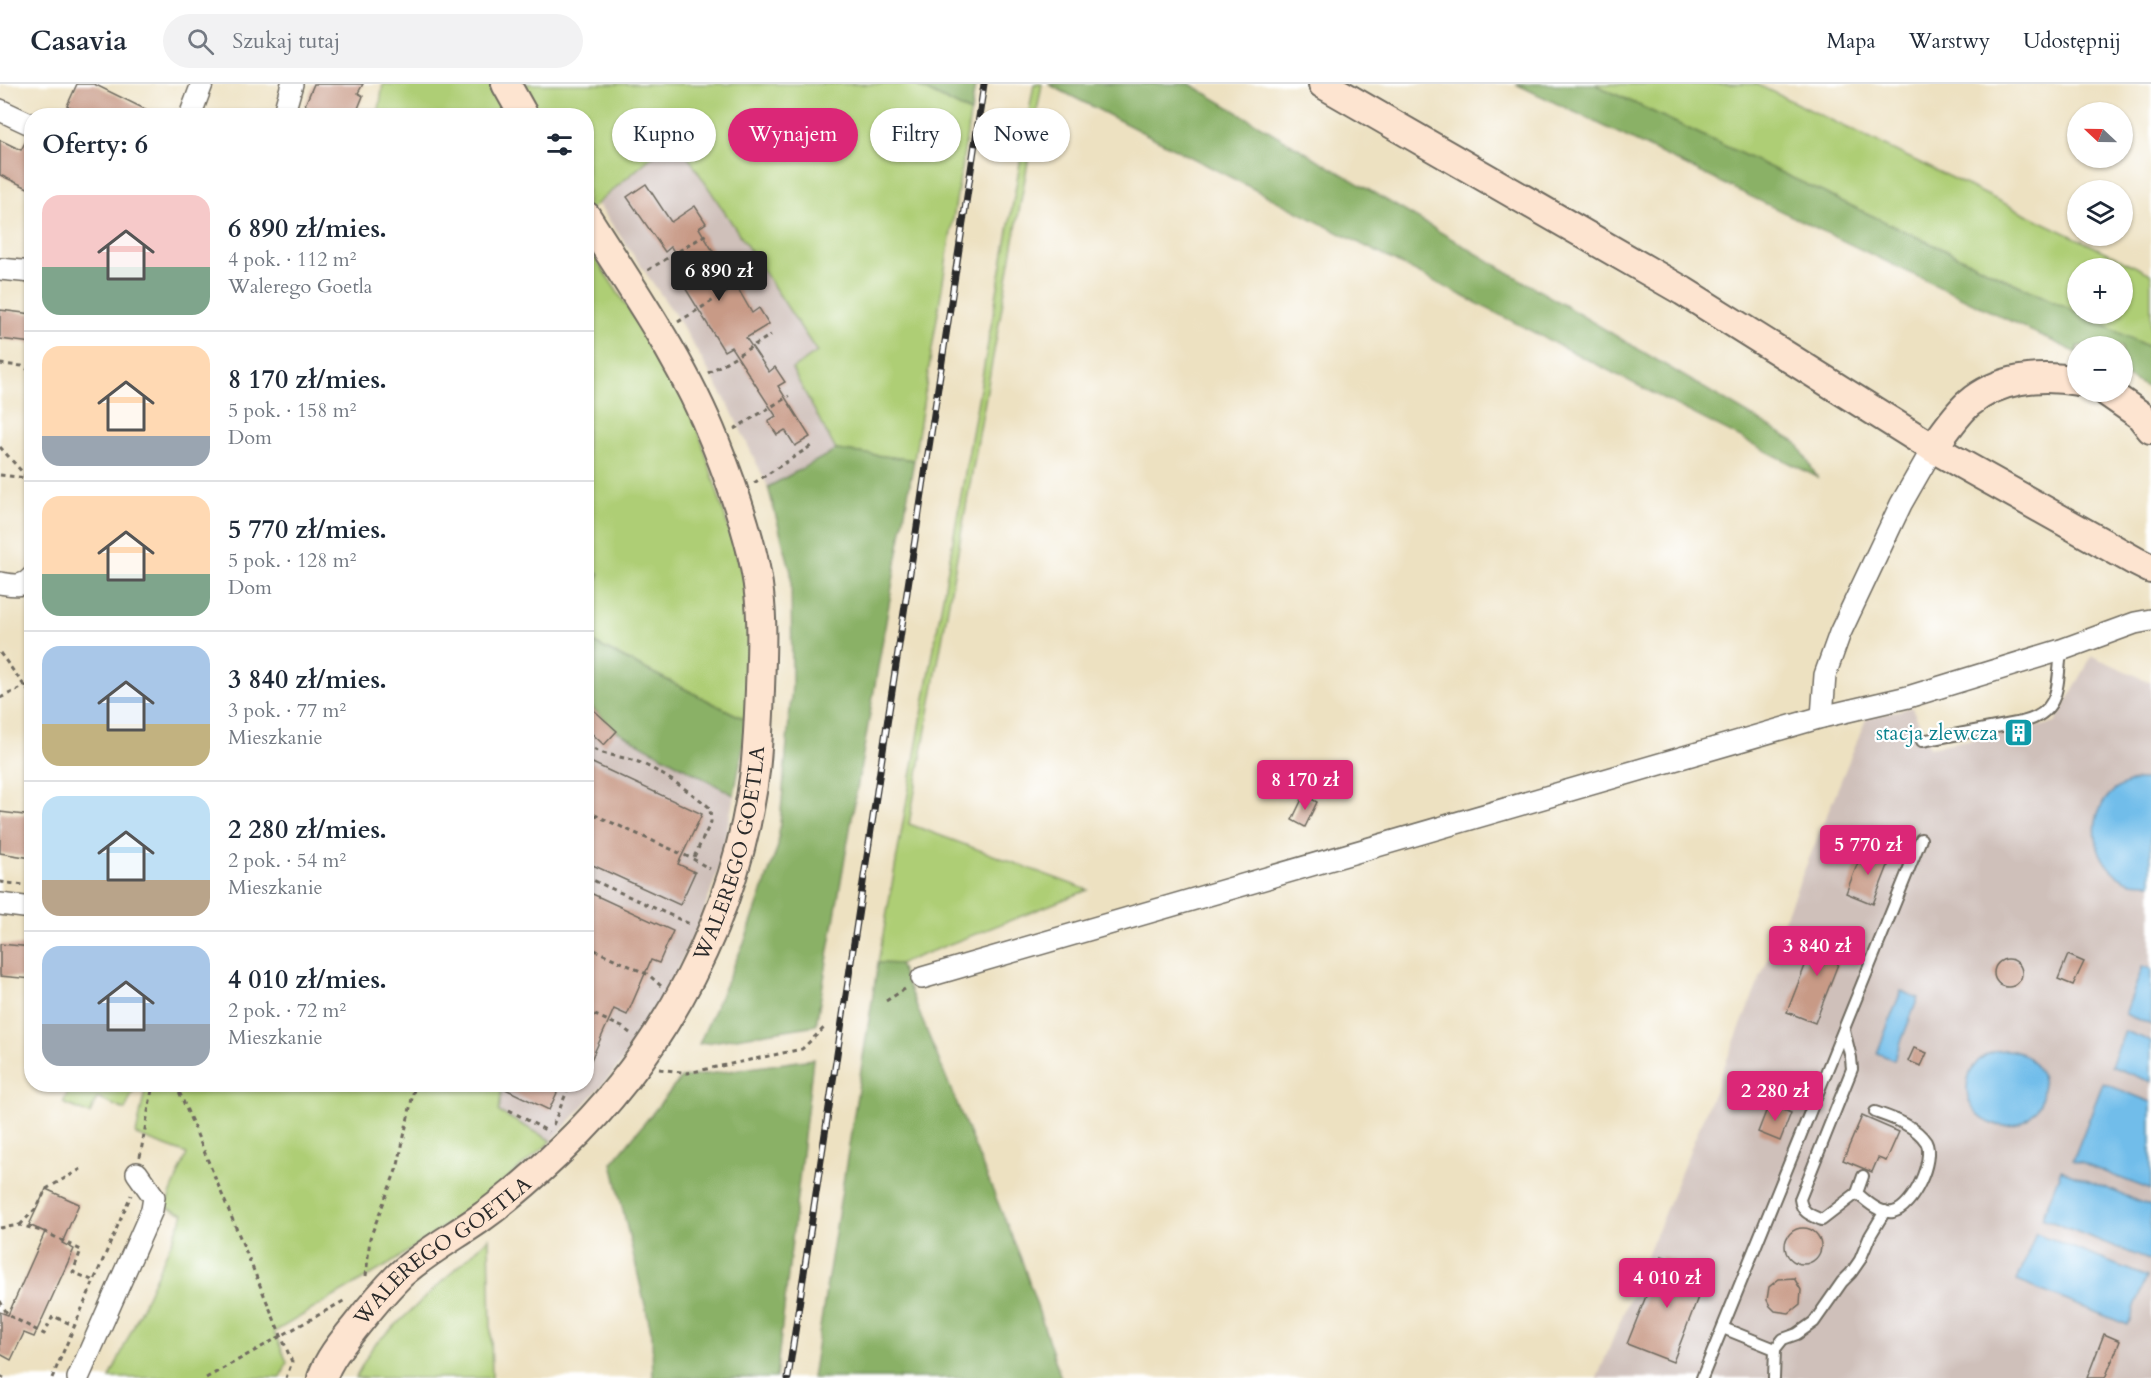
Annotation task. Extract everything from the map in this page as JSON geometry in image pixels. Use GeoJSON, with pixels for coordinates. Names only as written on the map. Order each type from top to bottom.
{"type":"FeatureCollection","features":[{"type":"Feature","properties":{"kind":"street"},"geometry":{"type":"LineString","coordinates":[[192,108],[202,84]]}},
{"type":"Feature","properties":{"kind":"street"},"geometry":{"type":"LineString","coordinates":[[285,108],[292,84]]}},
{"type":"Feature","properties":{"kind":"street"},"geometry":{"type":"LineString","coordinates":[[506,84],[520,108]]}},
{"type":"Feature","properties":{"kind":"street"},"geometry":{"type":"LineString","coordinates":[[1323,84],[1683,291],[1712,311],[1939,440],[2151,553]]}},
{"type":"Feature","properties":{"kind":"street"},"geometry":{"type":"LineString","coordinates":[[0,110],[24,121]]}},
{"type":"Feature","properties":{"kind":"street","name":"WALEREGO GOETLA"},"geometry":{"type":"LineString","coordinates":[[321,1378],[338,1348],[376,1300],[400,1275],[516,1190],[564,1148],[598,1110],[642,1056],[679,999],[711,933],[732,877],[755,772],[762,642],[759,591],[735,495],[715,440],[690,385],[594,229]]}},
{"type":"Feature","properties":{"kind":"street"},"geometry":{"type":"LineString","coordinates":[[0,269],[24,271]]}},
{"type":"Feature","properties":{"kind":"street"},"geometry":{"type":"LineString","coordinates":[[1822,717],[1825,675],[1839,633],[1901,504],[1939,440],[1966,405],[1994,387],[2026,378],[2067,379]]}},
{"type":"Feature","properties":{"kind":"street"},"geometry":{"type":"LineString","coordinates":[[2121,402],[2140,416],[2151,429]]}},
{"type":"Feature","properties":{"kind":"street"},"geometry":{"type":"LineString","coordinates":[[1939,440],[2134,561],[2151,569]]}},
{"type":"Feature","properties":{"kind":"street"},"geometry":{"type":"LineString","coordinates":[[0,583],[24,584]]}},
{"type":"Feature","properties":{"kind":"street"},"geometry":{"type":"LineString","coordinates":[[922,978],[1822,717],[1908,697],[2061,650],[2135,623],[2151,620]]}},
{"type":"Feature","properties":{"kind":"street"},"geometry":{"type":"LineString","coordinates":[[0,904],[24,907]]}},
{"type":"Feature","properties":{"kind":"street"},"geometry":{"type":"LineString","coordinates":[[78,1378],[152,1210],[154,1197],[137,1173]]}},
{"type":"Feature","properties":{"kind":"lane"},"geometry":{"type":"LineString","coordinates":[[1922,741],[2038,717],[2051,706],[2056,694],[2061,650]]}},
{"type":"Feature","properties":{"kind":"lane"},"geometry":{"type":"LineString","coordinates":[[1702,1378],[1921,839]]}},
{"type":"Feature","properties":{"kind":"lane"},"geometry":{"type":"LineString","coordinates":[[1844,1029],[1852,1069],[1800,1199],[1802,1207],[1806,1213],[1822,1220],[1857,1193],[1863,1176]]}},
{"type":"Feature","properties":{"kind":"lane"},"geometry":{"type":"LineString","coordinates":[[1857,1193],[1885,1211],[1892,1212],[1900,1209],[1917,1189],[1926,1163],[1927,1145],[1924,1139],[1908,1126],[1875,1112]]}},
{"type":"Feature","properties":{"kind":"lane"},"geometry":{"type":"LineString","coordinates":[[1774,1378],[1775,1349],[1783,1339],[1797,1334],[1814,1322],[1860,1260],[1870,1236],[1885,1211]]}},
{"type":"Feature","properties":{"kind":"lane"},"geometry":{"type":"LineString","coordinates":[[1723,1328],[1775,1349]]}},
{"type":"Feature","properties":{"kind":"path"},"geometry":{"type":"LineString","coordinates":[[628,282],[706,234]]}},
{"type":"Feature","properties":{"kind":"path"},"geometry":{"type":"LineString","coordinates":[[660,333],[740,284]]}},
{"type":"Feature","properties":{"kind":"path"},"geometry":{"type":"LineString","coordinates":[[690,385],[771,335]]}},
{"type":"Feature","properties":{"kind":"path"},"geometry":{"type":"LineString","coordinates":[[0,364],[24,367]]}},
{"type":"Feature","properties":{"kind":"path"},"geometry":{"type":"LineString","coordinates":[[715,440],[789,396]]}},
{"type":"Feature","properties":{"kind":"path"},"geometry":{"type":"LineString","coordinates":[[735,495],[814,444]]}},
{"type":"Feature","properties":{"kind":"path"},"geometry":{"type":"LineString","coordinates":[[0,447],[24,475]]}},
{"type":"Feature","properties":{"kind":"path"},"geometry":{"type":"LineString","coordinates":[[0,475],[24,478]]}},
{"type":"Feature","properties":{"kind":"path"},"geometry":{"type":"LineString","coordinates":[[0,653],[24,686]]}},
{"type":"Feature","properties":{"kind":"path"},"geometry":{"type":"LineString","coordinates":[[0,698],[24,687]]}},
{"type":"Feature","properties":{"kind":"path"},"geometry":{"type":"LineString","coordinates":[[594,750],[637,761],[700,799],[710,808],[711,822],[693,859],[594,815]]}},
{"type":"Feature","properties":{"kind":"path"},"geometry":{"type":"LineString","coordinates":[[594,881],[711,933]]}},
{"type":"Feature","properties":{"kind":"path"},"geometry":{"type":"LineString","coordinates":[[0,882],[24,885]]}},
{"type":"Feature","properties":{"kind":"path"},"geometry":{"type":"LineString","coordinates":[[594,950],[649,975],[664,990],[679,999]]}},
{"type":"Feature","properties":{"kind":"path"},"geometry":{"type":"LineString","coordinates":[[886,1001],[922,978]]}},
{"type":"Feature","properties":{"kind":"path"},"geometry":{"type":"LineString","coordinates":[[594,1015],[622,1027],[642,1056],[688,1072],[802,1049],[826,1026]]}},
{"type":"Feature","properties":{"kind":"path"},"geometry":{"type":"LineString","coordinates":[[52,1378],[130,1200],[152,1092]]}},
{"type":"Feature","properties":{"kind":"path"},"geometry":{"type":"LineString","coordinates":[[179,1092],[292,1362],[286,1378]]}},
{"type":"Feature","properties":{"kind":"path"},"geometry":{"type":"LineString","coordinates":[[366,1280],[370,1238],[398,1165],[413,1092]]}},
{"type":"Feature","properties":{"kind":"path"},"geometry":{"type":"LineString","coordinates":[[509,1110],[550,1132],[567,1092]]}},
{"type":"Feature","properties":{"kind":"path"},"geometry":{"type":"LineString","coordinates":[[20,1225],[38,1206],[45,1189],[81,1169]]}},
{"type":"Feature","properties":{"kind":"path"},"geometry":{"type":"LineString","coordinates":[[0,1228],[20,1225],[45,1232],[81,1250],[73,1272],[94,1281]]}},
{"type":"Feature","properties":{"kind":"path"},"geometry":{"type":"LineString","coordinates":[[206,1378],[354,1296]]}},
{"type":"Feature","properties":{"kind":"path"},"geometry":{"type":"LineString","coordinates":[[0,1301],[8,1315],[44,1334],[52,1316],[75,1326]]}},
{"type":"Feature","properties":{"kind":"shaded area"},"geometry":{"type":"Polygon","coordinates":[[[645,162],[691,162],[817,352],[792,369],[836,450],[768,487],[729,406],[680,322],[597,203],[645,162]]]}},
{"type":"Feature","properties":{"kind":"shaded area"},"geometry":{"type":"Polygon","coordinates":[[[2092,656],[2151,682],[2151,1378],[1597,1378],[1866,719],[1912,707],[1930,747],[2055,723],[2092,656]]]}},
{"type":"Feature","properties":{"kind":"shaded area"},"geometry":{"type":"Polygon","coordinates":[[[594,710],[617,731],[734,795],[720,866],[700,922],[667,992],[620,1065],[552,1141],[499,1112],[501,1092],[594,1092],[594,710]]]}},
{"type":"Feature","properties":{"kind":"green space"},"geometry":{"type":"Polygon","coordinates":[[[383,84],[975,84],[914,460],[836,450],[792,369],[817,352],[692,162],[716,162],[716,108],[612,108],[612,162],[646,162],[594,206],[594,108],[379,108],[383,84]]]}},
{"type":"Feature","properties":{"kind":"green space"},"geometry":{"type":"Polygon","coordinates":[[[913,84],[975,84],[971,113],[913,84]]]}},
{"type":"Feature","properties":{"kind":"green space"},"geometry":{"type":"Polygon","coordinates":[[[1034,84],[1042,84],[1038,108],[1030,108],[1034,84]]]}},
{"type":"Feature","properties":{"kind":"green space"},"geometry":{"type":"Polygon","coordinates":[[[1048,84],[1190,84],[1797,443],[1817,477],[1048,84]]]}},
{"type":"Feature","properties":{"kind":"green space"},"geometry":{"type":"Polygon","coordinates":[[[1516,84],[1594,84],[2067,308],[2067,324],[2100,324],[2126,336],[2067,336],[2067,348],[1516,84]]]}},
{"type":"Feature","properties":{"kind":"green space"},"geometry":{"type":"Polygon","coordinates":[[[1594,84],[1756,84],[2067,234],[2067,246],[2093,246],[2118,258],[2067,258],[2067,308],[1594,84]]]}},
{"type":"Feature","properties":{"kind":"green space"},"geometry":{"type":"Polygon","coordinates":[[[1020,162],[1028,162],[909,824],[1088,890],[899,964],[878,963],[1020,162]]]}},
{"type":"Feature","properties":{"kind":"green space"},"geometry":{"type":"Polygon","coordinates":[[[594,256],[690,403],[750,598],[748,721],[594,643],[594,586],[599,574],[594,571],[594,256]]]}},
{"type":"Feature","properties":{"kind":"green space"},"geometry":{"type":"Polygon","coordinates":[[[2133,265],[2151,274],[2151,348],[2133,340],[2133,336],[2125,336],[2099,324],[2133,324],[2133,265]]]}},
{"type":"Feature","properties":{"kind":"green space"},"geometry":{"type":"Polygon","coordinates":[[[2133,339],[2151,348],[2151,389],[2133,380],[2133,339]]]}},
{"type":"Feature","properties":{"kind":"green space"},"geometry":{"type":"Polygon","coordinates":[[[836,450],[914,460],[816,1025],[699,1044],[746,938],[778,846],[792,686],[791,572],[768,487],[836,450]]]}},
{"type":"Feature","properties":{"kind":"green space"},"geometry":{"type":"Polygon","coordinates":[[[594,571],[599,574],[594,586],[594,571]]]}},
{"type":"Feature","properties":{"kind":"green space"},"geometry":{"type":"Polygon","coordinates":[[[594,643],[748,721],[734,795],[617,731],[594,710],[594,643]]]}},
{"type":"Feature","properties":{"kind":"green space"},"geometry":{"type":"Polygon","coordinates":[[[878,963],[899,964],[1022,1261],[1061,1378],[812,1378],[878,963]]]}},
{"type":"Feature","properties":{"kind":"green space"},"geometry":{"type":"Polygon","coordinates":[[[813,1059],[776,1378],[653,1378],[652,1335],[612,1163],[681,1078],[813,1059]]]}},
{"type":"Feature","properties":{"kind":"green space"},"geometry":{"type":"Polygon","coordinates":[[[68,1092],[133,1092],[125,1110],[97,1098],[90,1114],[63,1103],[68,1092]]]}},
{"type":"Feature","properties":{"kind":"green space"},"geometry":{"type":"Polygon","coordinates":[[[145,1092],[501,1092],[499,1112],[552,1141],[476,1204],[391,1263],[274,1332],[287,1362],[281,1378],[110,1378],[184,1214],[165,1207],[187,1154],[136,1135],[145,1092]]]}},
{"type":"Feature","properties":{"kind":"green space"},"geometry":{"type":"Polygon","coordinates":[[[489,1238],[492,1378],[355,1378],[373,1346],[489,1238]]]}},
{"type":"Feature","properties":{"kind":"water"},"geometry":{"type":"Polygon","coordinates":[[[2137,780],[2151,780],[2151,883],[2132,882],[2120,877],[2110,869],[2098,847],[2096,835],[2099,810],[2106,799],[2116,789],[2137,780]]]}},
{"type":"Feature","properties":{"kind":"water"},"geometry":{"type":"Polygon","coordinates":[[[2143,966],[2151,969],[2151,1025],[2125,1014],[2143,966]]]}},
{"type":"Feature","properties":{"kind":"water"},"geometry":{"type":"Polygon","coordinates":[[[1901,991],[1918,998],[1894,1060],[1877,1053],[1901,991]]]}},
{"type":"Feature","properties":{"kind":"water"},"geometry":{"type":"Polygon","coordinates":[[[2125,1031],[2151,1041],[2151,1082],[2111,1066],[2125,1031]]]}},
{"type":"Feature","properties":{"kind":"water"},"geometry":{"type":"Polygon","coordinates":[[[2005,1050],[2019,1053],[2032,1061],[2040,1074],[2043,1088],[2040,1102],[2032,1115],[2019,1123],[2005,1126],[1991,1123],[1978,1115],[1970,1102],[1967,1088],[1970,1074],[1978,1061],[1991,1053],[2005,1050]]]}},
{"type":"Feature","properties":{"kind":"water"},"geometry":{"type":"Polygon","coordinates":[[[2103,1083],[2151,1102],[2151,1190],[2073,1160],[2103,1083]]]}},
{"type":"Feature","properties":{"kind":"water"},"geometry":{"type":"Polygon","coordinates":[[[2061,1170],[2151,1206],[2151,1261],[2042,1218],[2061,1170]]]}},
{"type":"Feature","properties":{"kind":"water"},"geometry":{"type":"Polygon","coordinates":[[[2036,1233],[2147,1277],[2128,1325],[2017,1281],[2036,1233]]]}},
{"type":"Feature","properties":{"kind":"building"},"geometry":{"type":"Polygon","coordinates":[[[77,84],[94,84],[143,108],[71,108],[67,106],[77,84]]]}},
{"type":"Feature","properties":{"kind":"building"},"geometry":{"type":"Polygon","coordinates":[[[314,84],[363,84],[358,93],[363,96],[358,108],[311,108],[305,105],[314,84]]]}},
{"type":"Feature","properties":{"kind":"building"},"geometry":{"type":"Polygon","coordinates":[[[0,140],[21,150],[24,144],[24,186],[0,175],[0,140]]]}},
{"type":"Feature","properties":{"kind":"building"},"geometry":{"type":"Polygon","coordinates":[[[646,184],[671,222],[695,206],[706,223],[699,228],[720,263],[728,258],[738,274],[732,278],[752,313],[759,308],[769,324],[746,338],[769,372],[775,367],[785,382],[778,386],[810,437],[795,446],[785,430],[777,435],[768,421],[776,416],[731,347],[724,351],[684,286],[692,281],[671,247],[665,252],[627,197],[646,184]]]}},
{"type":"Feature","properties":{"kind":"building"},"geometry":{"type":"Polygon","coordinates":[[[0,310],[24,313],[24,342],[0,339],[0,310]]]}},
{"type":"Feature","properties":{"kind":"building"},"geometry":{"type":"Polygon","coordinates":[[[594,710],[617,731],[604,745],[594,736],[594,710]]]}},
{"type":"Feature","properties":{"kind":"building"},"geometry":{"type":"Polygon","coordinates":[[[594,764],[702,814],[678,864],[695,872],[680,905],[594,866],[594,764]]]}},
{"type":"Feature","properties":{"kind":"building"},"geometry":{"type":"Polygon","coordinates":[[[1304,795],[1317,802],[1305,827],[1292,820],[1304,795]]]}},
{"type":"Feature","properties":{"kind":"building"},"geometry":{"type":"Polygon","coordinates":[[[0,812],[24,815],[24,857],[0,853],[0,812]]]}},
{"type":"Feature","properties":{"kind":"building"},"geometry":{"type":"Polygon","coordinates":[[[1864,847],[1891,858],[1873,904],[1846,893],[1864,847]]]}},
{"type":"Feature","properties":{"kind":"building"},"geometry":{"type":"Polygon","coordinates":[[[594,895],[673,931],[659,963],[651,960],[627,1015],[614,1009],[594,1053],[594,895]]]}},
{"type":"Feature","properties":{"kind":"building"},"geometry":{"type":"Polygon","coordinates":[[[1819,930],[1847,941],[1815,1023],[1787,1012],[1819,930]]]}},
{"type":"Feature","properties":{"kind":"building"},"geometry":{"type":"Polygon","coordinates":[[[0,944],[24,946],[24,978],[0,976],[0,944]]]}},
{"type":"Feature","properties":{"kind":"building"},"geometry":{"type":"Polygon","coordinates":[[[2068,955],[2084,962],[2073,985],[2058,979],[2068,955]]]}},
{"type":"Feature","properties":{"kind":"building"},"geometry":{"type":"Polygon","coordinates":[[[2008,959],[2018,963],[2022,973],[2018,983],[2008,987],[1998,983],[1994,973],[1998,963],[2008,959]]]}},
{"type":"Feature","properties":{"kind":"building"},"geometry":{"type":"Polygon","coordinates":[[[1914,1048],[1927,1053],[1921,1066],[1908,1061],[1914,1048]]]}},
{"type":"Feature","properties":{"kind":"building"},"geometry":{"type":"Polygon","coordinates":[[[512,1092],[557,1092],[549,1110],[512,1092]]]}},
{"type":"Feature","properties":{"kind":"building"},"geometry":{"type":"Polygon","coordinates":[[[1769,1104],[1791,1113],[1780,1141],[1758,1132],[1769,1104]]]}},
{"type":"Feature","properties":{"kind":"building"},"geometry":{"type":"Polygon","coordinates":[[[1862,1116],[1899,1132],[1886,1161],[1878,1158],[1872,1172],[1843,1160],[1862,1116]]]}},
{"type":"Feature","properties":{"kind":"building"},"geometry":{"type":"Polygon","coordinates":[[[46,1189],[79,1204],[62,1243],[74,1249],[34,1337],[24,1333],[11,1360],[0,1354],[0,1312],[8,1315],[45,1232],[29,1225],[46,1189]]]}},
{"type":"Feature","properties":{"kind":"building"},"geometry":{"type":"Polygon","coordinates":[[[1803,1228],[1816,1233],[1821,1246],[1816,1259],[1803,1264],[1790,1259],[1785,1246],[1790,1233],[1803,1228]]]}},
{"type":"Feature","properties":{"kind":"building"},"geometry":{"type":"Polygon","coordinates":[[[1662,1256],[1707,1274],[1673,1362],[1627,1344],[1662,1256]]]}},
{"type":"Feature","properties":{"kind":"building"},"geometry":{"type":"Polygon","coordinates":[[[1794,1278],[1801,1290],[1800,1304],[1789,1313],[1775,1311],[1767,1300],[1769,1287],[1779,1279],[1794,1278]]]}},
{"type":"Feature","properties":{"kind":"building"},"geometry":{"type":"Polygon","coordinates":[[[2104,1334],[2120,1341],[2105,1378],[2087,1378],[2104,1334]]]}},
{"type":"Feature","properties":{"kind":"railway"},"geometry":{"type":"LineString","coordinates":[[788,1378],[984,84]]}},
{"type":"Feature","properties":{"kind":"place","name":"stacja zlewcza"},"geometry":{"type":"Point","coordinates":[2019,733]}}]}
